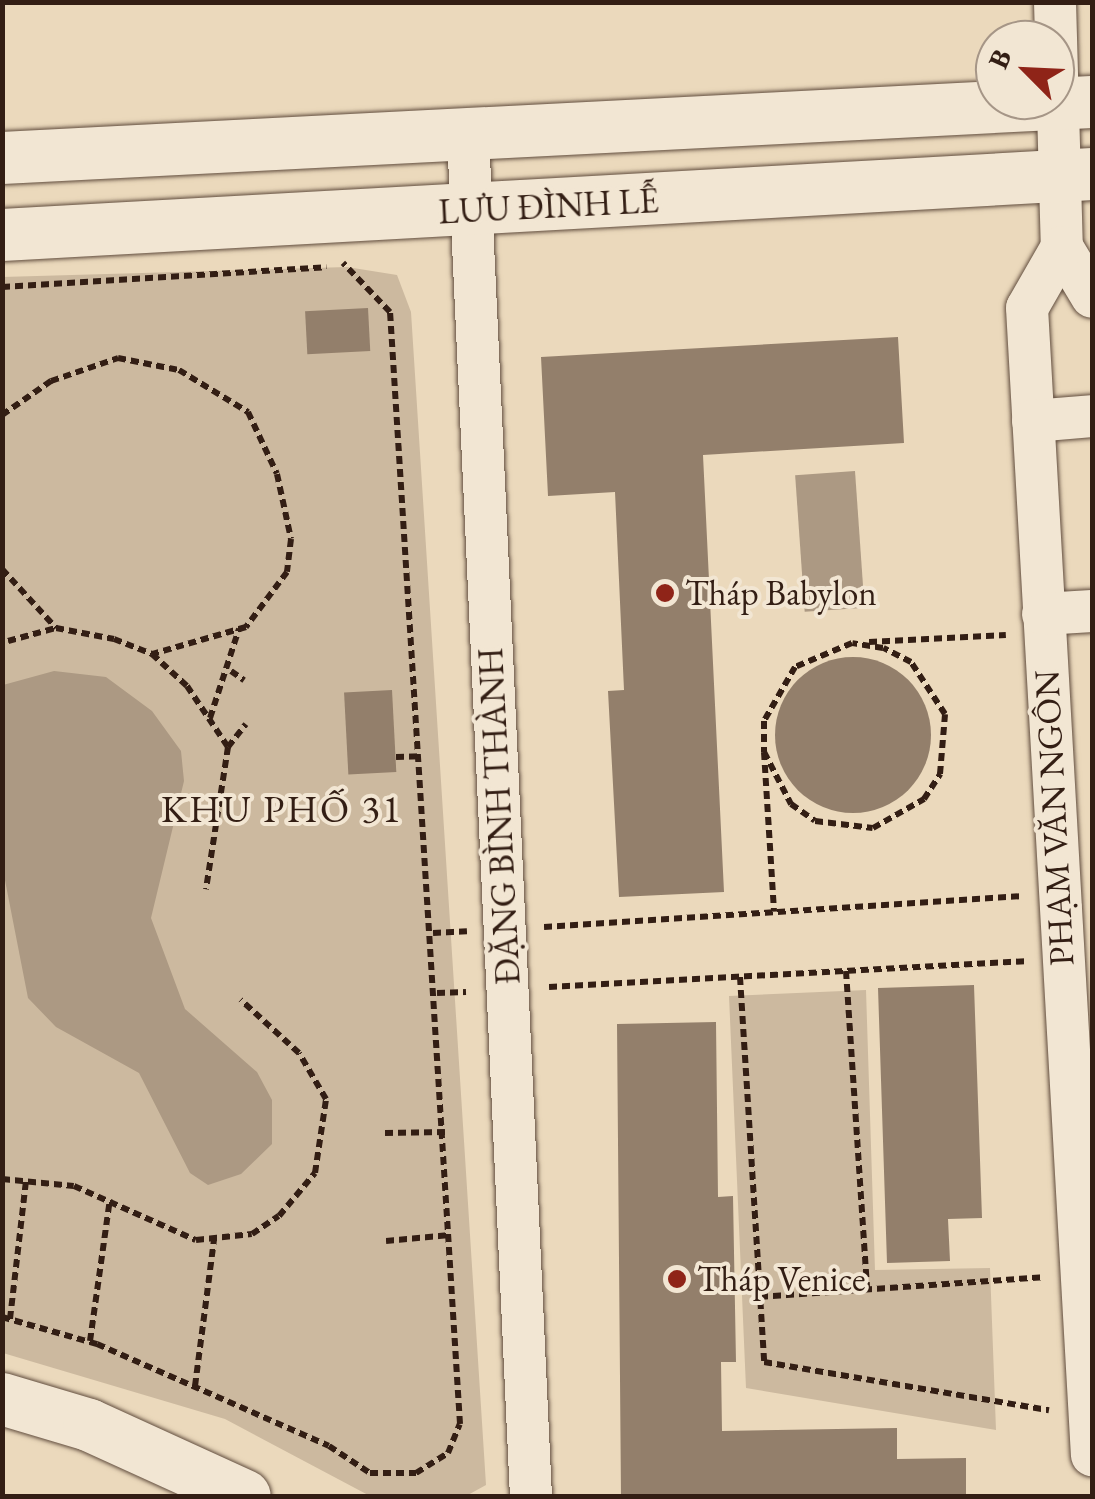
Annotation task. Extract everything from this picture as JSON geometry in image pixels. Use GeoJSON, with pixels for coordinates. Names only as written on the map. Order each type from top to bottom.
{"type":"FeatureCollection","features":[{"type":"Feature","properties":{"kind":"street"},"geometry":{"type":"LineString","coordinates":[[1055,2],[1076,103],[1074,175],[1062,247],[1092,297]]}},
{"type":"Feature","properties":{"kind":"street","name":"LƯU ĐÌNH LỄ"},"geometry":{"type":"LineString","coordinates":[[2,158],[1076,103]]}},
{"type":"Feature","properties":{"kind":"street","name":"ĐẶNG BÌNH THÀNH"},"geometry":{"type":"LineString","coordinates":[[468,136],[530,1496]]}},
{"type":"Feature","properties":{"kind":"street","name":"LƯU ĐÌNH LỄ"},"geometry":{"type":"LineString","coordinates":[[2,235],[1074,175]]}},
{"type":"Feature","properties":{"kind":"street","name":"PHẠM VĂN NGÔN"},"geometry":{"type":"LineString","coordinates":[[1062,247],[1027,308],[1061,960],[1085,1274],[1090,1429]]}},
{"type":"Feature","properties":{"kind":"street"},"geometry":{"type":"LineString","coordinates":[[1034,421],[1092,416]]}},
{"type":"Feature","properties":{"kind":"street"},"geometry":{"type":"LineString","coordinates":[[1044,624],[1092,611]]}},
{"type":"Feature","properties":{"kind":"street"},"geometry":{"type":"LineString","coordinates":[[2,1399],[89,1425],[244,1496]]}},
{"type":"Feature","properties":{"kind":"path"},"geometry":{"type":"LineString","coordinates":[[2,287],[343,262],[372,287],[390,312],[438,993],[460,1424],[448,1453],[416,1474],[370,1472],[90,1341],[6,1318],[26,1181]]}},
{"type":"Feature","properties":{"kind":"path"},"geometry":{"type":"LineString","coordinates":[[2,416],[51,381],[118,358],[179,370],[248,412],[277,474],[291,539],[287,572],[258,617],[239,628],[152,654],[56,628],[8,641]]}},
{"type":"Feature","properties":{"kind":"path"},"geometry":{"type":"LineString","coordinates":[[2,568],[56,628]]}},
{"type":"Feature","properties":{"kind":"path"},"geometry":{"type":"LineString","coordinates":[[774,912],[764,752],[775,691],[821,650],[852,643],[1044,624]]}},
{"type":"Feature","properties":{"kind":"path"},"geometry":{"type":"LineString","coordinates":[[210,718],[231,671],[239,628]]}},
{"type":"Feature","properties":{"kind":"path"},"geometry":{"type":"LineString","coordinates":[[764,752],[790,804],[844,829],[873,828],[924,799],[948,745],[932,685],[911,662],[852,643]]}},
{"type":"Feature","properties":{"kind":"path"},"geometry":{"type":"LineString","coordinates":[[152,654],[210,718],[228,747]]}},
{"type":"Feature","properties":{"kind":"path"},"geometry":{"type":"LineString","coordinates":[[231,671],[244,680]]}},
{"type":"Feature","properties":{"kind":"path"},"geometry":{"type":"LineString","coordinates":[[206,889],[228,747],[246,724]]}},
{"type":"Feature","properties":{"kind":"path"},"geometry":{"type":"LineString","coordinates":[[396,757],[421,756]]}},
{"type":"Feature","properties":{"kind":"path"},"geometry":{"type":"LineString","coordinates":[[433,933],[1058,894]]}},
{"type":"Feature","properties":{"kind":"path"},"geometry":{"type":"LineString","coordinates":[[438,993],[1061,960]]}},
{"type":"Feature","properties":{"kind":"path"},"geometry":{"type":"LineString","coordinates":[[846,971],[867,1289]]}},
{"type":"Feature","properties":{"kind":"path"},"geometry":{"type":"LineString","coordinates":[[740,977],[764,1362],[1090,1429]]}},
{"type":"Feature","properties":{"kind":"path"},"geometry":{"type":"LineString","coordinates":[[2,1179],[110,1198],[196,1240],[252,1234],[300,1196],[329,1115],[299,1053],[241,1000]]}},
{"type":"Feature","properties":{"kind":"path"},"geometry":{"type":"LineString","coordinates":[[385,1133],[445,1132]]}},
{"type":"Feature","properties":{"kind":"path"},"geometry":{"type":"LineString","coordinates":[[90,1341],[110,1198]]}},
{"type":"Feature","properties":{"kind":"path"},"geometry":{"type":"LineString","coordinates":[[386,1241],[450,1235]]}},
{"type":"Feature","properties":{"kind":"path"},"geometry":{"type":"LineString","coordinates":[[194,1387],[214,1239]]}},
{"type":"Feature","properties":{"kind":"path"},"geometry":{"type":"LineString","coordinates":[[760,1297],[1085,1274]]}},
{"type":"Feature","properties":{"kind":"shaded area"},"geometry":{"type":"Polygon","coordinates":[[[347,267],[397,275],[411,312],[486,1485],[466,1496],[370,1496],[225,1419],[3,1353],[2,277],[347,267]]]}},
{"type":"Feature","properties":{"kind":"shaded area"},"geometry":{"type":"Polygon","coordinates":[[[855,471],[865,608],[805,612],[795,475],[855,471]]]}},
{"type":"Feature","properties":{"kind":"shaded area"},"geometry":{"type":"Polygon","coordinates":[[[54,671],[106,677],[152,711],[181,751],[184,781],[151,918],[185,1009],[257,1072],[272,1100],[272,1144],[241,1174],[208,1185],[190,1173],[139,1073],[56,1027],[28,998],[3,870],[3,685],[54,671]]]}},
{"type":"Feature","properties":{"kind":"shaded area"},"geometry":{"type":"Polygon","coordinates":[[[866,990],[875,1270],[990,1268],[996,1430],[746,1388],[729,996],[866,990]]]}},
{"type":"Feature","properties":{"kind":"building"},"geometry":{"type":"Polygon","coordinates":[[[368,308],[370,351],[307,354],[305,311],[368,308]]]}},
{"type":"Feature","properties":{"kind":"building","name":"Tháp Babylon"},"geometry":{"type":"Polygon","coordinates":[[[898,337],[904,443],[703,455],[724,892],[619,897],[608,691],[624,690],[615,492],[548,496],[541,357],[898,337]]]}},
{"type":"Feature","properties":{"kind":"building"},"geometry":{"type":"Polygon","coordinates":[[[853,657],[883,663],[908,680],[925,705],[931,735],[925,765],[908,790],[883,807],[853,813],[823,807],[798,790],[781,765],[775,735],[781,705],[798,680],[823,663],[853,657]]]}},
{"type":"Feature","properties":{"kind":"building"},"geometry":{"type":"Polygon","coordinates":[[[392,690],[396,772],[348,774],[344,693],[392,690]]]}},
{"type":"Feature","properties":{"kind":"building"},"geometry":{"type":"Polygon","coordinates":[[[974,985],[982,1218],[948,1219],[950,1261],[887,1263],[878,988],[974,985]]]}},
{"type":"Feature","properties":{"kind":"building","name":"Tháp Venice"},"geometry":{"type":"Polygon","coordinates":[[[716,1022],[718,1197],[733,1196],[736,1362],[721,1362],[722,1431],[897,1428],[897,1459],[966,1458],[966,1496],[621,1496],[617,1024],[716,1022]]]}},
{"type":"Feature","properties":{"kind":"place","name":"Tháp Babylon"},"geometry":{"type":"Point","coordinates":[665,593]}},
{"type":"Feature","properties":{"kind":"place","name":"Tháp Venice"},"geometry":{"type":"Point","coordinates":[677,1279]}},
{"type":"Feature","properties":{"kind":"district","name":"KHU PHỐ 31"},"geometry":{"type":"Point","coordinates":[282,809]}}]}
